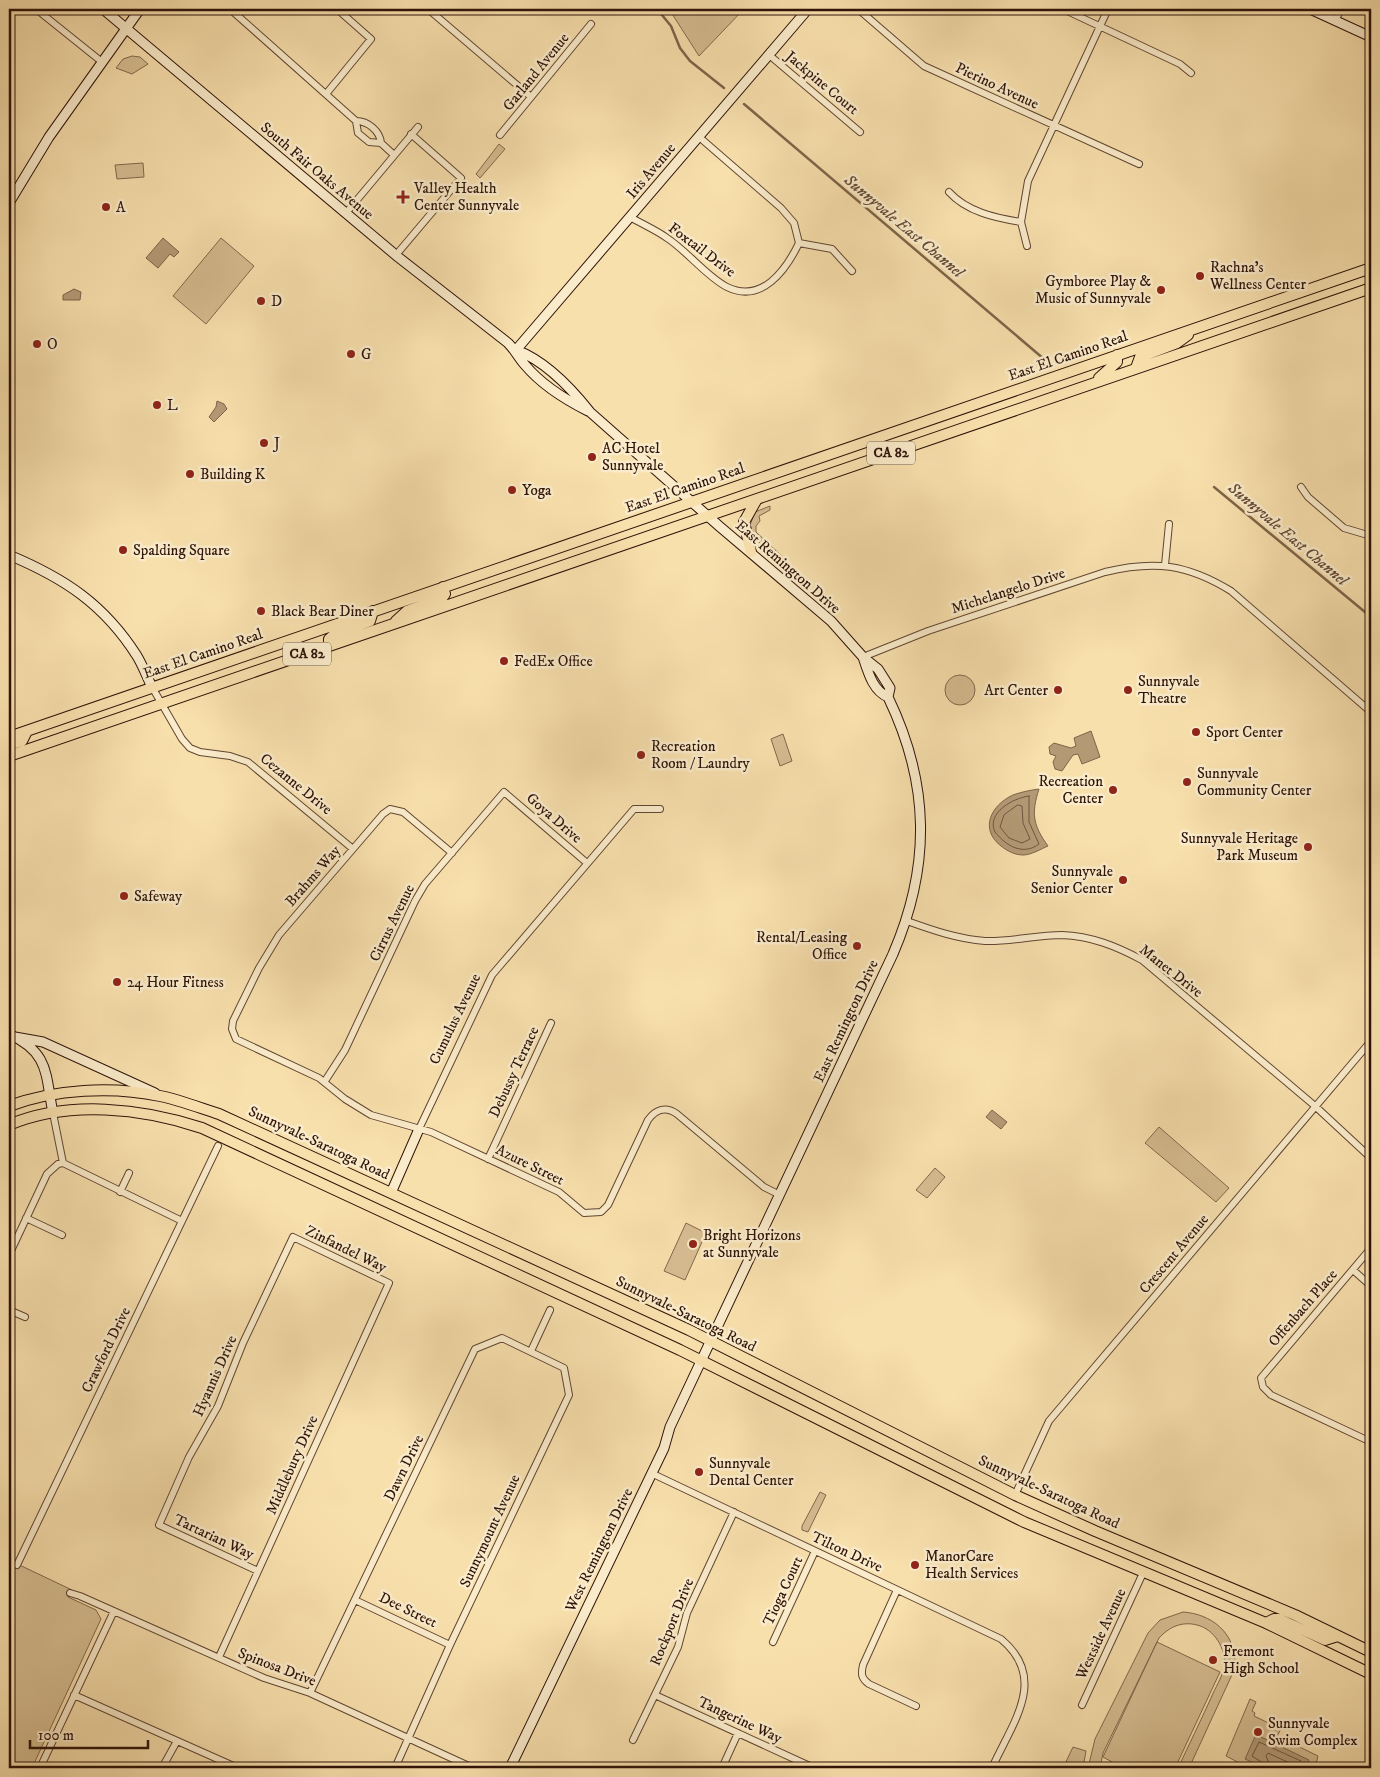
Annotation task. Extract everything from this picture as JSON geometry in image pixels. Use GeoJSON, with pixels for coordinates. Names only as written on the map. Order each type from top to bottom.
{"type":"FeatureCollection","features":[{"type":"Feature","properties":{"kind":"main road","name":"South Fair Oaks Avenue"},"geometry":{"type":"LineString","coordinates":[[104,9],[396,256],[464,307],[516,350],[532,356],[575,393],[590,412],[692,501]]}},
{"type":"Feature","properties":{"kind":"main road"},"geometry":{"type":"LineString","coordinates":[[9,203],[49,137],[140,9]]}},
{"type":"Feature","properties":{"kind":"main road","name":"Iris Avenue"},"geometry":{"type":"LineString","coordinates":[[516,350],[808,9]]}},
{"type":"Feature","properties":{"kind":"main road"},"geometry":{"type":"LineString","coordinates":[[1310,9],[1371,37]]}},
{"type":"Feature","properties":{"kind":"main road","name":"East El Camino Real"},"geometry":{"type":"LineString","coordinates":[[9,737],[1371,268]]}},
{"type":"Feature","properties":{"kind":"main road","name":"CA 82"},"geometry":{"type":"LineString","coordinates":[[9,756],[1371,288]]}},
{"type":"Feature","properties":{"kind":"main road"},"geometry":{"type":"LineString","coordinates":[[1136,368],[1140,357],[1177,343],[1197,328]]}},
{"type":"Feature","properties":{"kind":"main road"},"geometry":{"type":"LineString","coordinates":[[1094,382],[1117,362],[1117,355]]}},
{"type":"Feature","properties":{"kind":"main road"},"geometry":{"type":"LineString","coordinates":[[751,552],[744,522],[757,499]]}},
{"type":"Feature","properties":{"kind":"main road","name":"East Remington Drive"},"geometry":{"type":"LineString","coordinates":[[692,501],[830,621],[863,657],[869,675],[880,694],[888,697],[912,756],[920,811],[919,863],[906,921],[882,978],[711,1342]]}},
{"type":"Feature","properties":{"kind":"main road","name":"Cezanne Drive"},"geometry":{"type":"LineString","coordinates":[[9,555],[59,578],[96,606],[132,649],[152,687]]}},
{"type":"Feature","properties":{"kind":"main road"},"geometry":{"type":"LineString","coordinates":[[394,624],[406,610],[442,598],[445,594],[443,587]]}},
{"type":"Feature","properties":{"kind":"main road"},"geometry":{"type":"LineString","coordinates":[[329,646],[329,639],[334,634],[370,620],[373,611]]}},
{"type":"Feature","properties":{"kind":"main road"},"geometry":{"type":"LineString","coordinates":[[9,745],[22,741],[27,731]]}},
{"type":"Feature","properties":{"kind":"main road","name":"Sunnyvale-Saratoga Road"},"geometry":{"type":"LineString","coordinates":[[12,1035],[26,1043],[42,1060],[53,1113],[123,1111],[165,1117],[202,1128],[701,1361],[983,1503],[1052,1535],[1266,1623],[1371,1674]]}},
{"type":"Feature","properties":{"kind":"main road","name":"Sunnyvale-Saratoga Road"},"geometry":{"type":"LineString","coordinates":[[12,1035],[43,1042],[161,1096],[219,1114],[711,1342],[1015,1495],[1371,1652]]}},
{"type":"Feature","properties":{"kind":"main road"},"geometry":{"type":"LineString","coordinates":[[9,1106],[49,1096],[101,1091],[161,1096]]}},
{"type":"Feature","properties":{"kind":"main road"},"geometry":{"type":"LineString","coordinates":[[9,1125],[53,1113]]}},
{"type":"Feature","properties":{"kind":"main road","name":"Cumulus Avenue"},"geometry":{"type":"LineString","coordinates":[[391,1193],[420,1129]]}},
{"type":"Feature","properties":{"kind":"main road","name":"West Remington Drive"},"geometry":{"type":"LineString","coordinates":[[510,1768],[651,1473],[711,1342]]}},
{"type":"Feature","properties":{"kind":"main road","name":"Sunnyvale-Saratoga Road"},"geometry":{"type":"LineString","coordinates":[[1266,1623],[1279,1619],[1324,1640],[1338,1636]]}},
{"type":"Feature","properties":{"kind":"street"},"geometry":{"type":"LineString","coordinates":[[36,9],[102,62]]}},
{"type":"Feature","properties":{"kind":"street"},"geometry":{"type":"LineString","coordinates":[[230,9],[356,121],[365,123],[373,129],[380,137],[381,143],[394,155]]}},
{"type":"Feature","properties":{"kind":"street"},"geometry":{"type":"LineString","coordinates":[[326,94],[372,38],[337,9]]}},
{"type":"Feature","properties":{"kind":"street"},"geometry":{"type":"LineString","coordinates":[[428,9],[531,97]]}},
{"type":"Feature","properties":{"kind":"street","name":"Pierino Avenue"},"geometry":{"type":"LineString","coordinates":[[858,9],[924,66],[1139,164]]}},
{"type":"Feature","properties":{"kind":"street"},"geometry":{"type":"LineString","coordinates":[[1062,9],[1100,25],[1180,64],[1191,73]]}},
{"type":"Feature","properties":{"kind":"street"},"geometry":{"type":"LineString","coordinates":[[1027,246],[1021,222],[1028,181],[1108,9]]}},
{"type":"Feature","properties":{"kind":"street"},"geometry":{"type":"LineString","coordinates":[[1335,21],[1341,9]]}},
{"type":"Feature","properties":{"kind":"street","name":"Garland Avenue"},"geometry":{"type":"LineString","coordinates":[[500,135],[591,24]]}},
{"type":"Feature","properties":{"kind":"street","name":"Jackpine Court"},"geometry":{"type":"LineString","coordinates":[[768,54],[860,132]]}},
{"type":"Feature","properties":{"kind":"street"},"geometry":{"type":"LineString","coordinates":[[356,121],[358,133],[369,142],[374,144],[381,143]]}},
{"type":"Feature","properties":{"kind":"street"},"geometry":{"type":"LineString","coordinates":[[346,213],[418,127]]}},
{"type":"Feature","properties":{"kind":"street"},"geometry":{"type":"LineString","coordinates":[[396,256],[462,178],[411,134]]}},
{"type":"Feature","properties":{"kind":"street"},"geometry":{"type":"LineString","coordinates":[[698,136],[781,208],[794,223],[799,243],[832,249],[852,271]]}},
{"type":"Feature","properties":{"kind":"street"},"geometry":{"type":"LineString","coordinates":[[949,192],[956,200],[994,218],[1021,222]]}},
{"type":"Feature","properties":{"kind":"street","name":"Foxtail Drive"},"geometry":{"type":"LineString","coordinates":[[630,217],[668,238],[727,287],[747,293],[768,285],[788,265],[799,243]]}},
{"type":"Feature","properties":{"kind":"street"},"geometry":{"type":"LineString","coordinates":[[1301,487],[1308,497],[1344,528],[1371,536]]}},
{"type":"Feature","properties":{"kind":"street"},"geometry":{"type":"LineString","coordinates":[[1165,565],[1169,524]]}},
{"type":"Feature","properties":{"kind":"street","name":"Michelangelo Drive"},"geometry":{"type":"LineString","coordinates":[[863,657],[928,630],[1105,572],[1131,566],[1165,565],[1200,574],[1231,591],[1371,712]]}},
{"type":"Feature","properties":{"kind":"street","name":"Cezanne Drive"},"geometry":{"type":"LineString","coordinates":[[152,687],[182,739],[190,748],[200,752],[230,756],[248,762],[353,849]]}},
{"type":"Feature","properties":{"kind":"street","name":"Cirrus Avenue"},"geometry":{"type":"LineString","coordinates":[[325,1081],[345,1050],[415,901],[425,884],[504,792]]}},
{"type":"Feature","properties":{"kind":"street","name":"Goya Drive"},"geometry":{"type":"LineString","coordinates":[[504,792],[587,863]]}},
{"type":"Feature","properties":{"kind":"street","name":"Brahms Way"},"geometry":{"type":"LineString","coordinates":[[233,1033],[233,1022],[268,951],[383,814],[390,809],[402,812],[452,853]]}},
{"type":"Feature","properties":{"kind":"street","name":"Cumulus Avenue"},"geometry":{"type":"LineString","coordinates":[[420,1129],[492,975],[634,809],[660,809]]}},
{"type":"Feature","properties":{"kind":"street","name":"Manet Drive"},"geometry":{"type":"LineString","coordinates":[[906,921],[970,939],[1004,940],[1060,935],[1080,936],[1117,946],[1142,960],[1316,1106],[1371,1158]]}},
{"type":"Feature","properties":{"kind":"street","name":"Debussy Terrace"},"geometry":{"type":"LineString","coordinates":[[488,1159],[551,1023]]}},
{"type":"Feature","properties":{"kind":"street","name":"Azure Street"},"geometry":{"type":"LineString","coordinates":[[233,1033],[240,1041],[325,1081],[345,1099],[371,1115],[420,1129],[488,1159],[558,1192],[584,1212],[601,1212],[612,1199],[648,1120],[659,1110],[667,1109],[677,1114],[764,1187],[780,1195]]}},
{"type":"Feature","properties":{"kind":"street","name":"Crescent Avenue"},"geometry":{"type":"LineString","coordinates":[[1015,1495],[1049,1421],[1371,1041]]}},
{"type":"Feature","properties":{"kind":"street"},"geometry":{"type":"LineString","coordinates":[[53,1113],[63,1163]]}},
{"type":"Feature","properties":{"kind":"street","name":"Crawford Drive"},"geometry":{"type":"LineString","coordinates":[[17,1565],[218,1146]]}},
{"type":"Feature","properties":{"kind":"street"},"geometry":{"type":"LineString","coordinates":[[9,1256],[47,1174],[58,1164],[63,1163],[182,1222]]}},
{"type":"Feature","properties":{"kind":"street"},"geometry":{"type":"LineString","coordinates":[[120,1192],[129,1174]]}},
{"type":"Feature","properties":{"kind":"street"},"geometry":{"type":"LineString","coordinates":[[26,1218],[62,1235]]}},
{"type":"Feature","properties":{"kind":"street","name":"Zinfandel Way"},"geometry":{"type":"LineString","coordinates":[[293,1237],[389,1283]]}},
{"type":"Feature","properties":{"kind":"street","name":"Hyannis Drive"},"geometry":{"type":"LineString","coordinates":[[159,1525],[189,1457],[218,1406],[244,1343],[293,1237]]}},
{"type":"Feature","properties":{"kind":"street","name":"Offenbach Place"},"geometry":{"type":"LineString","coordinates":[[1371,1248],[1261,1378],[1263,1387],[1271,1395],[1371,1442]]}},
{"type":"Feature","properties":{"kind":"street"},"geometry":{"type":"LineString","coordinates":[[1353,1270],[1371,1286]]}},
{"type":"Feature","properties":{"kind":"street","name":"Middlebury Drive"},"geometry":{"type":"LineString","coordinates":[[219,1657],[389,1283]]}},
{"type":"Feature","properties":{"kind":"street"},"geometry":{"type":"LineString","coordinates":[[9,1310],[24,1317]]}},
{"type":"Feature","properties":{"kind":"street"},"geometry":{"type":"LineString","coordinates":[[531,1350],[550,1310]]}},
{"type":"Feature","properties":{"kind":"street","name":"Dawn Drive"},"geometry":{"type":"LineString","coordinates":[[310,1693],[475,1349],[502,1338],[531,1350]]}},
{"type":"Feature","properties":{"kind":"street","name":"Sunnymount Avenue"},"geometry":{"type":"LineString","coordinates":[[395,1768],[407,1737],[569,1394],[564,1368],[531,1350]]}},
{"type":"Feature","properties":{"kind":"street","name":"Tilton Drive"},"geometry":{"type":"LineString","coordinates":[[651,1473],[1001,1639],[1010,1646],[1022,1665],[1026,1683],[1024,1700],[992,1768]]}},
{"type":"Feature","properties":{"kind":"street","name":"Rockport Drive"},"geometry":{"type":"LineString","coordinates":[[633,1740],[678,1647],[686,1613],[734,1512]]}},
{"type":"Feature","properties":{"kind":"street","name":"Tartarian Way"},"geometry":{"type":"LineString","coordinates":[[159,1525],[258,1571]]}},
{"type":"Feature","properties":{"kind":"street","name":"Tioga Court"},"geometry":{"type":"LineString","coordinates":[[773,1642],[815,1551]]}},
{"type":"Feature","properties":{"kind":"street","name":"Westside Avenue"},"geometry":{"type":"LineString","coordinates":[[1082,1705],[1143,1573]]}},
{"type":"Feature","properties":{"kind":"street"},"geometry":{"type":"LineString","coordinates":[[897,1590],[861,1673],[864,1680],[869,1684],[916,1706]]}},
{"type":"Feature","properties":{"kind":"street","name":"Spinosa Drive"},"geometry":{"type":"LineString","coordinates":[[70,1594],[114,1611],[264,1678],[310,1693],[473,1768]]}},
{"type":"Feature","properties":{"kind":"street","name":"Dee Street"},"geometry":{"type":"LineString","coordinates":[[355,1600],[450,1645]]}},
{"type":"Feature","properties":{"kind":"street"},"geometry":{"type":"LineString","coordinates":[[40,1768],[114,1611]]}},
{"type":"Feature","properties":{"kind":"street","name":"Tangerine Way"},"geometry":{"type":"LineString","coordinates":[[655,1695],[814,1768]]}},
{"type":"Feature","properties":{"kind":"street"},"geometry":{"type":"LineString","coordinates":[[74,1696],[238,1768]]}},
{"type":"Feature","properties":{"kind":"street"},"geometry":{"type":"LineString","coordinates":[[722,1768],[738,1733]]}},
{"type":"Feature","properties":{"kind":"street"},"geometry":{"type":"LineString","coordinates":[[162,1768],[177,1741]]}},
{"type":"Feature","properties":{"kind":"shaded area"},"geometry":{"type":"Polygon","coordinates":[[[669,9],[744,9],[699,56],[669,9]]]}},
{"type":"Feature","properties":{"kind":"shaded area"},"geometry":{"type":"Polygon","coordinates":[[[132,56],[140,57],[148,64],[132,74],[116,68],[123,59],[132,56]]]}},
{"type":"Feature","properties":{"kind":"shaded area"},"geometry":{"type":"Polygon","coordinates":[[[499,144],[505,149],[480,178],[476,174],[499,144]]]}},
{"type":"Feature","properties":{"kind":"shaded area"},"geometry":{"type":"Polygon","coordinates":[[[143,163],[144,177],[117,179],[115,165],[143,163]]]}},
{"type":"Feature","properties":{"kind":"shaded area"},"geometry":{"type":"Polygon","coordinates":[[[221,238],[254,266],[206,324],[173,296],[221,238]]]}},
{"type":"Feature","properties":{"kind":"shaded area"},"geometry":{"type":"Polygon","coordinates":[[[770,506],[770,510],[759,516],[760,521],[756,526],[756,532],[785,559],[782,562],[754,538],[750,525],[755,512],[770,506]]]}},
{"type":"Feature","properties":{"kind":"shaded area"},"geometry":{"type":"Polygon","coordinates":[[[960,675],[971,679],[975,690],[971,701],[960,705],[949,701],[945,690],[949,679],[960,675]]]}},
{"type":"Feature","properties":{"kind":"shaded area"},"geometry":{"type":"Polygon","coordinates":[[[783,734],[792,761],[780,766],[771,739],[783,734]]]}},
{"type":"Feature","properties":{"kind":"shaded area"},"geometry":{"type":"Polygon","coordinates":[[[1159,1127],[1229,1188],[1216,1202],[1145,1143],[1159,1127]]]}},
{"type":"Feature","properties":{"kind":"shaded area"},"geometry":{"type":"Polygon","coordinates":[[[935,1168],[945,1177],[927,1198],[916,1190],[935,1168]]]}},
{"type":"Feature","properties":{"kind":"shaded area"},"geometry":{"type":"Polygon","coordinates":[[[686,1223],[706,1233],[685,1280],[664,1271],[686,1223]]]}},
{"type":"Feature","properties":{"kind":"shaded area"},"geometry":{"type":"Polygon","coordinates":[[[820,1492],[826,1495],[808,1532],[802,1530],[802,1526],[820,1492]]]}},
{"type":"Feature","properties":{"kind":"shaded area"},"geometry":{"type":"Polygon","coordinates":[[[9,1560],[72,1590],[68,1597],[96,1610],[101,1619],[32,1768],[9,1768],[9,1560]]]}},
{"type":"Feature","properties":{"kind":"shaded area"},"geometry":{"type":"Polygon","coordinates":[[[1183,1612],[1203,1616],[1220,1627],[1231,1642],[1235,1663],[1237,1664],[1189,1768],[1178,1768],[1224,1667],[1223,1653],[1214,1635],[1203,1627],[1191,1624],[1181,1624],[1171,1628],[1159,1638],[1103,1753],[1100,1768],[1088,1768],[1095,1739],[1148,1633],[1160,1620],[1183,1612]]]}},
{"type":"Feature","properties":{"kind":"shaded area"},"geometry":{"type":"Polygon","coordinates":[[[1157,1642],[1220,1672],[1175,1768],[1123,1768],[1103,1757],[1157,1642]]]}},
{"type":"Feature","properties":{"kind":"shaded area","name":"Sunnyvale Swim Complex"},"geometry":{"type":"Polygon","coordinates":[[[1250,1699],[1256,1702],[1252,1711],[1255,1713],[1254,1716],[1281,1729],[1277,1736],[1318,1756],[1315,1768],[1249,1768],[1226,1756],[1250,1699]]]}},
{"type":"Feature","properties":{"kind":"shaded area"},"geometry":{"type":"Polygon","coordinates":[[[1073,1747],[1086,1751],[1083,1768],[1063,1768],[1073,1747]]]}},
{"type":"Feature","properties":{"kind":"water"},"geometry":{"type":"Polygon","coordinates":[[[163,238],[179,252],[174,257],[170,254],[158,268],[146,258],[163,238]]]}},
{"type":"Feature","properties":{"kind":"water"},"geometry":{"type":"Polygon","coordinates":[[[74,289],[81,292],[80,300],[63,300],[63,295],[74,289]]]}},
{"type":"Feature","properties":{"kind":"water"},"geometry":{"type":"Polygon","coordinates":[[[217,401],[224,404],[227,409],[214,422],[209,417],[216,407],[217,401]]]}},
{"type":"Feature","properties":{"kind":"water"},"geometry":{"type":"Polygon","coordinates":[[[1091,731],[1100,757],[1082,764],[1078,754],[1073,755],[1062,771],[1055,769],[1053,762],[1056,756],[1050,754],[1049,747],[1054,743],[1071,748],[1076,746],[1074,738],[1091,731]]]}},
{"type":"Feature","properties":{"kind":"water"},"geometry":{"type":"Polygon","coordinates":[[[1039,789],[1034,812],[1035,819],[1039,832],[1048,846],[1026,855],[1020,855],[1003,848],[990,832],[990,818],[994,811],[1005,799],[1013,795],[1039,789]]]}},
{"type":"Feature","properties":{"kind":"water"},"geometry":{"type":"Polygon","coordinates":[[[992,1110],[1007,1122],[1001,1129],[986,1117],[992,1110]]]}},
{"type":"Feature","properties":{"kind":"water"},"geometry":{"type":"Polygon","coordinates":[[[1258,1730],[1263,1732],[1261,1737],[1309,1760],[1305,1768],[1265,1768],[1245,1759],[1258,1730]]]}},
{"type":"Feature","properties":{"kind":"waterway","name":"Sunnyvale East Channel"},"geometry":{"type":"LineString","coordinates":[[657,9],[671,26],[680,48],[690,61],[724,88]]}},
{"type":"Feature","properties":{"kind":"waterway","name":"Sunnyvale East Channel"},"geometry":{"type":"LineString","coordinates":[[744,104],[1051,365]]}},
{"type":"Feature","properties":{"kind":"waterway","name":"Sunnyvale East Channel"},"geometry":{"type":"LineString","coordinates":[[1214,487],[1371,617]]}},
{"type":"Feature","properties":{"kind":"place","name":"Valley Health Center Sunnyvale"},"geometry":{"type":"Point","coordinates":[403,197]}},
{"type":"Feature","properties":{"kind":"place","name":"A"},"geometry":{"type":"Point","coordinates":[106,207]}},
{"type":"Feature","properties":{"kind":"place","name":"Rachna's Wellness Center"},"geometry":{"type":"Point","coordinates":[1200,276]}},
{"type":"Feature","properties":{"kind":"place","name":"Gymboree Play & Music of Sunnyvale"},"geometry":{"type":"Point","coordinates":[1161,290]}},
{"type":"Feature","properties":{"kind":"place","name":"D"},"geometry":{"type":"Point","coordinates":[261,301]}},
{"type":"Feature","properties":{"kind":"place","name":"O"},"geometry":{"type":"Point","coordinates":[37,344]}},
{"type":"Feature","properties":{"kind":"place","name":"G"},"geometry":{"type":"Point","coordinates":[351,354]}},
{"type":"Feature","properties":{"kind":"place","name":"L"},"geometry":{"type":"Point","coordinates":[157,405]}},
{"type":"Feature","properties":{"kind":"place","name":"J"},"geometry":{"type":"Point","coordinates":[264,443]}},
{"type":"Feature","properties":{"kind":"place","name":"AC Hotel Sunnyvale"},"geometry":{"type":"Point","coordinates":[592,457]}},
{"type":"Feature","properties":{"kind":"place","name":"Building K"},"geometry":{"type":"Point","coordinates":[190,474]}},
{"type":"Feature","properties":{"kind":"place","name":"Yoga"},"geometry":{"type":"Point","coordinates":[512,490]}},
{"type":"Feature","properties":{"kind":"place","name":"Spalding Square"},"geometry":{"type":"Point","coordinates":[123,550]}},
{"type":"Feature","properties":{"kind":"place","name":"Black Bear Diner"},"geometry":{"type":"Point","coordinates":[261,611]}},
{"type":"Feature","properties":{"kind":"place","name":"FedEx Office"},"geometry":{"type":"Point","coordinates":[504,661]}},
{"type":"Feature","properties":{"kind":"place","name":"Art Center"},"geometry":{"type":"Point","coordinates":[1058,690]}},
{"type":"Feature","properties":{"kind":"place","name":"Sunnyvale Theatre"},"geometry":{"type":"Point","coordinates":[1128,690]}},
{"type":"Feature","properties":{"kind":"place","name":"Sport Center"},"geometry":{"type":"Point","coordinates":[1196,732]}},
{"type":"Feature","properties":{"kind":"place","name":"Recreation Room / Laundry"},"geometry":{"type":"Point","coordinates":[641,755]}},
{"type":"Feature","properties":{"kind":"place","name":"Sunnyvale Community Center"},"geometry":{"type":"Point","coordinates":[1187,782]}},
{"type":"Feature","properties":{"kind":"place","name":"Recreation Center"},"geometry":{"type":"Point","coordinates":[1113,790]}},
{"type":"Feature","properties":{"kind":"place","name":"Sunnyvale Heritage Park Museum"},"geometry":{"type":"Point","coordinates":[1308,847]}},
{"type":"Feature","properties":{"kind":"place","name":"Sunnyvale Senior Center"},"geometry":{"type":"Point","coordinates":[1123,880]}},
{"type":"Feature","properties":{"kind":"place","name":"Safeway"},"geometry":{"type":"Point","coordinates":[124,896]}},
{"type":"Feature","properties":{"kind":"place","name":"Rental/Leasing Office"},"geometry":{"type":"Point","coordinates":[857,946]}},
{"type":"Feature","properties":{"kind":"place","name":"24 Hour Fitness"},"geometry":{"type":"Point","coordinates":[117,982]}},
{"type":"Feature","properties":{"kind":"place","name":"Bright Horizons at Sunnyvale"},"geometry":{"type":"Point","coordinates":[693,1244]}},
{"type":"Feature","properties":{"kind":"place","name":"Sunnyvale Dental Center"},"geometry":{"type":"Point","coordinates":[699,1472]}},
{"type":"Feature","properties":{"kind":"place","name":"ManorCare Health Services"},"geometry":{"type":"Point","coordinates":[915,1565]}},
{"type":"Feature","properties":{"kind":"place","name":"Fremont High School"},"geometry":{"type":"Point","coordinates":[1213,1660]}},
{"type":"Feature","properties":{"kind":"place","name":"Sunnyvale Swim Complex"},"geometry":{"type":"Point","coordinates":[1258,1732]}}]}
